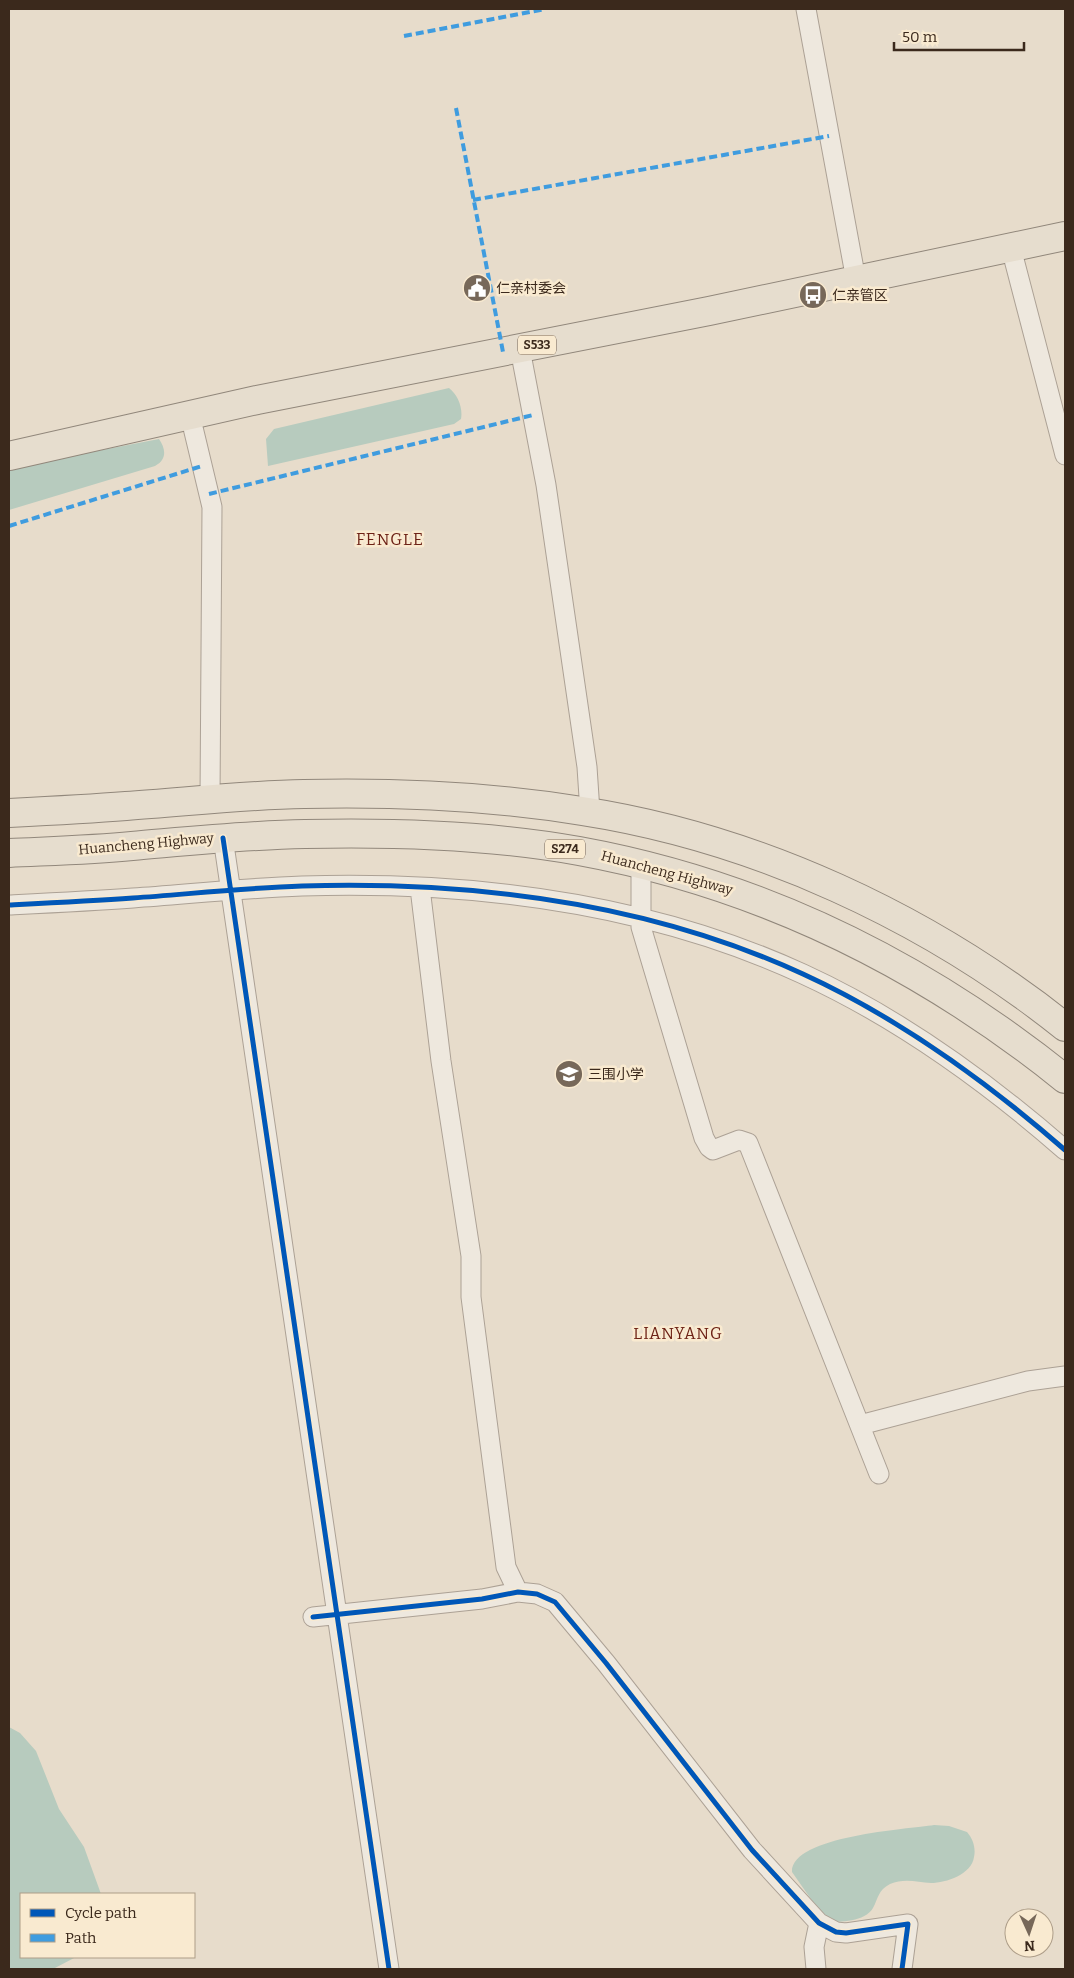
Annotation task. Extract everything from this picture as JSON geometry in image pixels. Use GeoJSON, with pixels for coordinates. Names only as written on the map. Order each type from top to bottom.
{"type":"FeatureCollection","features":[{"type":"Feature","properties":{"kind":"main road","name":"S533"},"geometry":{"type":"LineString","coordinates":[[9,456],[190,415],[1065,236]]}},
{"type":"Feature","properties":{"kind":"main road"},"geometry":{"type":"LineString","coordinates":[[9,813],[127,806],[210,798],[303,794],[421,795],[528,804],[590,812],[674,831],[720,844],[764,859],[849,894],[929,935],[968,959],[1065,1027]]}},
{"type":"Feature","properties":{"kind":"main road","name":"Huancheng Highway"},"geometry":{"type":"LineString","coordinates":[[9,853],[223,838],[361,834],[472,839],[576,850],[641,864],[707,882],[793,913],[871,950],[924,979],[987,1020],[1065,1079]]}},
{"type":"Feature","properties":{"kind":"street"},"geometry":{"type":"LineString","coordinates":[[806,9],[856,280]]}},
{"type":"Feature","properties":{"kind":"street"},"geometry":{"type":"LineString","coordinates":[[1011,248],[1065,455]]}},
{"type":"Feature","properties":{"kind":"street"},"geometry":{"type":"LineString","coordinates":[[520,348],[546,485],[587,767],[590,812]]}},
{"type":"Feature","properties":{"kind":"street"},"geometry":{"type":"LineString","coordinates":[[190,415],[212,507],[210,798]]}},
{"type":"Feature","properties":{"kind":"street"},"geometry":{"type":"LineString","coordinates":[[223,838],[389,1969]]}},
{"type":"Feature","properties":{"kind":"street"},"geometry":{"type":"LineString","coordinates":[[641,864],[641,927],[704,1138],[709,1147],[714,1150],[739,1140],[748,1143],[879,1474]]}},
{"type":"Feature","properties":{"kind":"street"},"geometry":{"type":"LineString","coordinates":[[9,905],[135,898],[231,889],[305,886],[420,888],[567,902],[641,918],[732,946],[795,970],[868,1009],[957,1063],[1031,1119],[1065,1150]]}},
{"type":"Feature","properties":{"kind":"street"},"geometry":{"type":"LineString","coordinates":[[420,888],[441,1061],[472,1256],[471,1297],[506,1567],[518,1592]]}},
{"type":"Feature","properties":{"kind":"street"},"geometry":{"type":"LineString","coordinates":[[860,1425],[1028,1381],[1065,1376]]}},
{"type":"Feature","properties":{"kind":"street"},"geometry":{"type":"LineString","coordinates":[[313,1617],[482,1599],[518,1592],[537,1594],[555,1602],[752,1850],[819,1923],[836,1932],[846,1933],[908,1924],[902,1969]]}},
{"type":"Feature","properties":{"kind":"street"},"geometry":{"type":"LineString","coordinates":[[816,1969],[814,1947],[819,1923]]}},
{"type":"Feature","properties":{"kind":"shaded area"},"geometry":{"type":"Polygon","coordinates":[[[449,388],[457,398],[461,410],[461,419],[454,424],[268,466],[266,439],[274,429],[449,388]]]}},
{"type":"Feature","properties":{"kind":"shaded area"},"geometry":{"type":"Polygon","coordinates":[[[159,439],[164,454],[162,461],[155,466],[9,510],[9,468],[159,439]]]}},
{"type":"Feature","properties":{"kind":"shaded area"},"geometry":{"type":"Polygon","coordinates":[[[9,1727],[20,1733],[36,1751],[59,1809],[84,1847],[101,1893],[20,1893],[20,1958],[74,1958],[53,1969],[9,1969],[9,1727]]]}},
{"type":"Feature","properties":{"kind":"shaded area"},"geometry":{"type":"Polygon","coordinates":[[[934,1825],[949,1826],[967,1832],[975,1850],[969,1868],[963,1873],[944,1881],[931,1883],[905,1881],[890,1884],[881,1892],[869,1913],[858,1919],[827,1922],[792,1872],[797,1860],[810,1850],[830,1842],[877,1832],[934,1825]]]}},
{"type":"Feature","properties":{"kind":"marked path"},"geometry":{"type":"LineString","coordinates":[[404,36],[545,9]]}},
{"type":"Feature","properties":{"kind":"marked path"},"geometry":{"type":"LineString","coordinates":[[456,108],[503,352]]}},
{"type":"Feature","properties":{"kind":"marked path"},"geometry":{"type":"LineString","coordinates":[[473,200],[829,136]]}},
{"type":"Feature","properties":{"kind":"marked path"},"geometry":{"type":"LineString","coordinates":[[209,494],[533,415]]}},
{"type":"Feature","properties":{"kind":"marked path"},"geometry":{"type":"LineString","coordinates":[[9,526],[202,466]]}},
{"type":"Feature","properties":{"kind":"cycle path"},"geometry":{"type":"LineString","coordinates":[[223,838],[389,1969]]}},
{"type":"Feature","properties":{"kind":"cycle path"},"geometry":{"type":"LineString","coordinates":[[9,905],[281,887],[366,885],[494,893],[558,901],[621,913],[683,929],[744,949],[839,991],[907,1031],[973,1076],[1065,1150]]}},
{"type":"Feature","properties":{"kind":"cycle path"},"geometry":{"type":"LineString","coordinates":[[313,1617],[482,1599],[518,1592],[537,1594],[555,1602],[606,1663],[752,1850],[819,1923],[836,1932],[846,1933],[908,1924],[902,1969]]}},
{"type":"Feature","properties":{"kind":"place","name":"仁亲村委会"},"geometry":{"type":"Point","coordinates":[477,288]}},
{"type":"Feature","properties":{"kind":"place","name":"仁亲管区"},"geometry":{"type":"Point","coordinates":[813,295]}},
{"type":"Feature","properties":{"kind":"place","name":"三围小学"},"geometry":{"type":"Point","coordinates":[569,1074]}},
{"type":"Feature","properties":{"kind":"district","name":"FENGLE"},"geometry":{"type":"Point","coordinates":[390,539]}},
{"type":"Feature","properties":{"kind":"district","name":"LIANYANG"},"geometry":{"type":"Point","coordinates":[678,1333]}}]}
